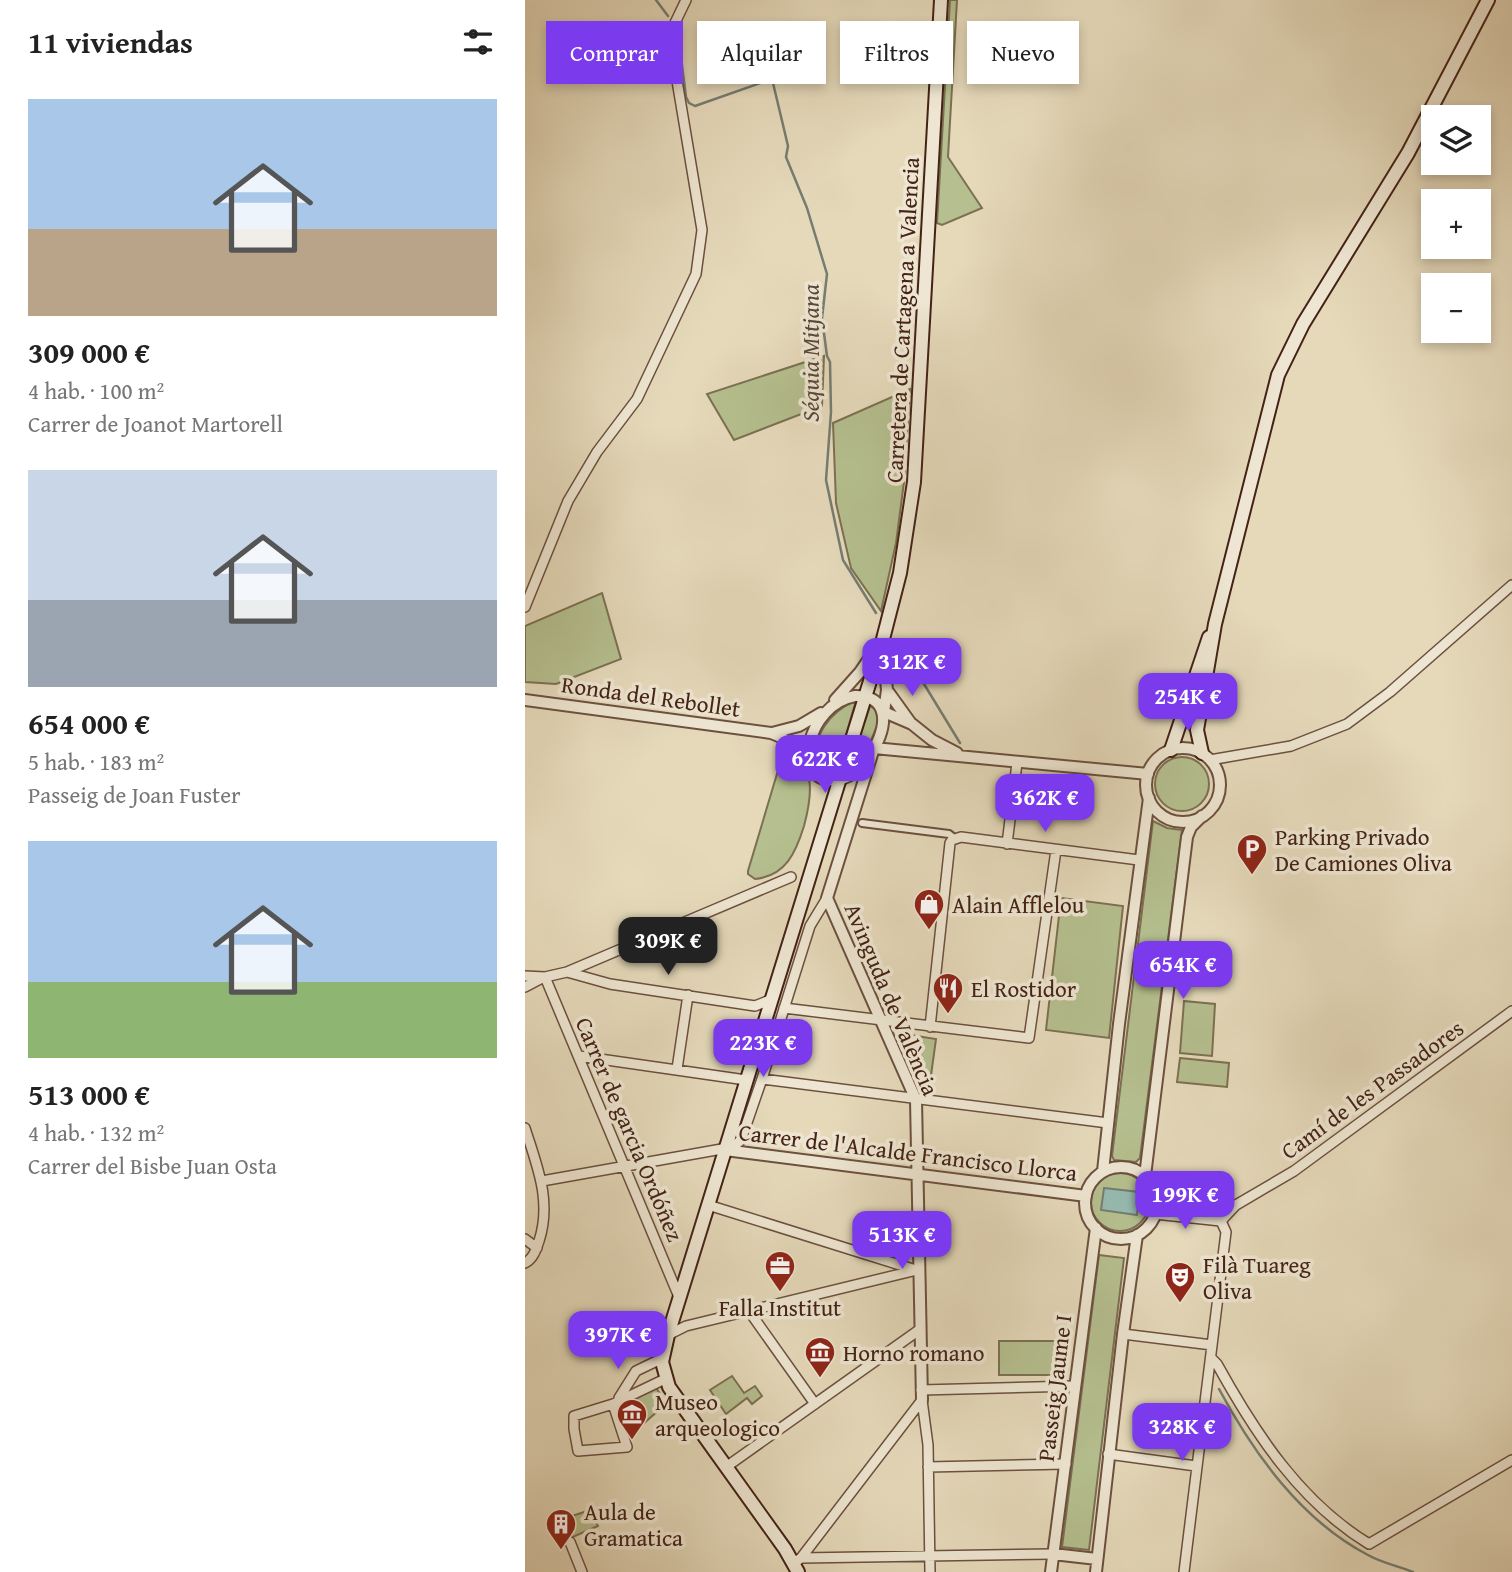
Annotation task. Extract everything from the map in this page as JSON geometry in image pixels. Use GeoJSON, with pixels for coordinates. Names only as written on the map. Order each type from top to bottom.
{"type":"FeatureCollection","features":[{"type":"Feature","properties":{"kind":"main road","name":"Carretera de Cartagena a Valencia"},"geometry":{"type":"LineString","coordinates":[[665,1378],[663,1358],[679,1297],[708,1205],[732,1150],[746,1080],[883,639],[900,573],[914,482],[941,0]]}},
{"type":"Feature","properties":{"kind":"main road"},"geometry":{"type":"LineString","coordinates":[[1206,757],[1197,730],[1215,624],[1270,398],[1281,367],[1303,324],[1408,153],[1488,0]]}},
{"type":"Feature","properties":{"kind":"main road"},"geometry":{"type":"LineString","coordinates":[[1171,750],[1205,646],[1215,624]]}},
{"type":"Feature","properties":{"kind":"main road"},"geometry":{"type":"LineString","coordinates":[[665,1378],[673,1394],[797,1564]]}},
{"type":"Feature","properties":{"kind":"street"},"geometry":{"type":"LineString","coordinates":[[525,607],[568,501],[597,452],[636,399],[696,274],[702,230],[671,45],[673,27],[686,0]]}},
{"type":"Feature","properties":{"kind":"street"},"geometry":{"type":"LineString","coordinates":[[1103,1171],[1139,860],[1149,798],[1147,782],[1153,764],[1161,755],[1182,748],[1206,757],[1291,746],[1347,723],[1390,692],[1512,585]]}},
{"type":"Feature","properties":{"kind":"street"},"geometry":{"type":"LineString","coordinates":[[883,639],[860,673],[811,733],[808,752],[812,769],[825,779],[839,780],[855,772],[874,748],[1148,774]]}},
{"type":"Feature","properties":{"kind":"street","name":"Avinguda de València"},"geometry":{"type":"LineString","coordinates":[[883,639],[887,690],[880,735],[827,898],[916,1100],[921,1395]]}},
{"type":"Feature","properties":{"kind":"street"},"geometry":{"type":"LineString","coordinates":[[887,690],[912,724]]}},
{"type":"Feature","properties":{"kind":"street"},"geometry":{"type":"LineString","coordinates":[[828,709],[847,697],[865,696],[877,701],[884,712],[912,724],[947,749],[969,757]]}},
{"type":"Feature","properties":{"kind":"street","name":"Ronda del Rebollet"},"geometry":{"type":"LineString","coordinates":[[525,700],[771,733],[785,738],[800,750],[812,769]]}},
{"type":"Feature","properties":{"kind":"street","name":"Ronda del Rebollet"},"geometry":{"type":"LineString","coordinates":[[771,733],[799,726],[828,709]]}},
{"type":"Feature","properties":{"kind":"street"},"geometry":{"type":"LineString","coordinates":[[1145,1176],[1187,837],[1191,827],[1210,810],[1220,790],[1220,779],[1206,757]]}},
{"type":"Feature","properties":{"kind":"street"},"geometry":{"type":"LineString","coordinates":[[1007,844],[1017,763]]}},
{"type":"Feature","properties":{"kind":"street"},"geometry":{"type":"LineString","coordinates":[[1149,798],[1154,807],[1171,820],[1182,822],[1202,817]]}},
{"type":"Feature","properties":{"kind":"street"},"geometry":{"type":"LineString","coordinates":[[862,823],[949,834],[954,838]]}},
{"type":"Feature","properties":{"kind":"street"},"geometry":{"type":"LineString","coordinates":[[930,1027],[950,843],[954,838],[1139,860]]}},
{"type":"Feature","properties":{"kind":"street"},"geometry":{"type":"LineString","coordinates":[[784,1008],[1029,1038],[1056,850]]}},
{"type":"Feature","properties":{"kind":"street"},"geometry":{"type":"LineString","coordinates":[[525,987],[545,977],[567,972],[791,877]]}},
{"type":"Feature","properties":{"kind":"street"},"geometry":{"type":"LineString","coordinates":[[542,1181],[732,1150],[741,1140],[810,926],[827,898]]}},
{"type":"Feature","properties":{"kind":"street"},"geometry":{"type":"LineString","coordinates":[[567,972],[610,984],[755,1006],[770,1000]]}},
{"type":"Feature","properties":{"kind":"street"},"geometry":{"type":"LineString","coordinates":[[525,976],[545,977]]}},
{"type":"Feature","properties":{"kind":"street","name":"Carrer de garcia Ordóñez"},"geometry":{"type":"LineString","coordinates":[[545,977],[679,1297]]}},
{"type":"Feature","properties":{"kind":"street"},"geometry":{"type":"LineString","coordinates":[[677,1069],[688,995]]}},
{"type":"Feature","properties":{"kind":"street","name":"Camí de les Passadores"},"geometry":{"type":"LineString","coordinates":[[1221,1221],[1236,1205],[1294,1171],[1512,1011]]}},
{"type":"Feature","properties":{"kind":"street"},"geometry":{"type":"LineString","coordinates":[[579,1056],[746,1080]]}},
{"type":"Feature","properties":{"kind":"street"},"geometry":{"type":"LineString","coordinates":[[762,1079],[1108,1123]]}},
{"type":"Feature","properties":{"kind":"street"},"geometry":{"type":"LineString","coordinates":[[525,1128],[542,1181],[544,1215],[537,1248],[531,1259],[525,1263]]}},
{"type":"Feature","properties":{"kind":"street","name":"Carrer de l'Alcalde Francisco Llorca"},"geometry":{"type":"LineString","coordinates":[[732,1150],[1086,1196]]}},
{"type":"Feature","properties":{"kind":"street"},"geometry":{"type":"LineString","coordinates":[[1121,1167],[1134,1169],[1145,1176],[1156,1193],[1155,1214],[1150,1224],[1137,1235],[1117,1238],[1096,1228],[1088,1217],[1086,1196],[1093,1180],[1103,1171],[1121,1167]]}},
{"type":"Feature","properties":{"kind":"street"},"geometry":{"type":"LineString","coordinates":[[708,1205],[917,1270]]}},
{"type":"Feature","properties":{"kind":"street"},"geometry":{"type":"LineString","coordinates":[[1155,1214],[1221,1221],[1226,1232],[1184,1572]]}},
{"type":"Feature","properties":{"kind":"street","name":"Passeig Jaume I"},"geometry":{"type":"LineString","coordinates":[[1053,1572],[1053,1554],[1096,1228]]}},
{"type":"Feature","properties":{"kind":"street"},"geometry":{"type":"LineString","coordinates":[[1095,1572],[1137,1235]]}},
{"type":"Feature","properties":{"kind":"street"},"geometry":{"type":"LineString","coordinates":[[525,1239],[537,1248]]}},
{"type":"Feature","properties":{"kind":"street"},"geometry":{"type":"LineString","coordinates":[[882,1279],[887,1270],[884,1260]]}},
{"type":"Feature","properties":{"kind":"street"},"geometry":{"type":"LineString","coordinates":[[668,1335],[686,1326],[917,1270]]}},
{"type":"Feature","properties":{"kind":"street"},"geometry":{"type":"LineString","coordinates":[[749,1311],[815,1404]]}},
{"type":"Feature","properties":{"kind":"street"},"geometry":{"type":"LineString","coordinates":[[726,1467],[919,1330]]}},
{"type":"Feature","properties":{"kind":"street"},"geometry":{"type":"LineString","coordinates":[[1123,1334],[1212,1345]]}},
{"type":"Feature","properties":{"kind":"street"},"geometry":{"type":"LineString","coordinates":[[663,1358],[633,1374],[616,1401],[627,1447],[578,1451],[573,1429],[574,1416],[616,1401],[665,1378]]}},
{"type":"Feature","properties":{"kind":"street"},"geometry":{"type":"LineString","coordinates":[[1211,1358],[1249,1420],[1288,1473],[1335,1522],[1369,1544],[1512,1460]]}},
{"type":"Feature","properties":{"kind":"street"},"geometry":{"type":"LineString","coordinates":[[641,1369],[652,1384]]}},
{"type":"Feature","properties":{"kind":"street"},"geometry":{"type":"LineString","coordinates":[[921,1395],[1075,1386]]}},
{"type":"Feature","properties":{"kind":"street"},"geometry":{"type":"LineString","coordinates":[[921,1395],[929,1467],[930,1572]]}},
{"type":"Feature","properties":{"kind":"street"},"geometry":{"type":"LineString","coordinates":[[797,1564],[921,1395]]}},
{"type":"Feature","properties":{"kind":"street"},"geometry":{"type":"LineString","coordinates":[[1108,1454],[1196,1466]]}},
{"type":"Feature","properties":{"kind":"street"},"geometry":{"type":"LineString","coordinates":[[929,1467],[1066,1464]]}},
{"type":"Feature","properties":{"kind":"street"},"geometry":{"type":"LineString","coordinates":[[570,1542],[582,1572]]}},
{"type":"Feature","properties":{"kind":"street"},"geometry":{"type":"LineString","coordinates":[[797,1564],[929,1556],[1053,1554],[1097,1559]]}},
{"type":"Feature","properties":{"kind":"green space"},"geometry":{"type":"Polygon","coordinates":[[[950,0],[957,0],[953,70],[953,21],[949,21],[950,0]]]}},
{"type":"Feature","properties":{"kind":"green space"},"geometry":{"type":"Polygon","coordinates":[[[945,84],[952,84],[948,157],[982,208],[942,225],[937,223],[945,84]]]}},
{"type":"Feature","properties":{"kind":"green space"},"geometry":{"type":"Polygon","coordinates":[[[824,356],[822,406],[734,440],[707,394],[824,356]]]}},
{"type":"Feature","properties":{"kind":"green space"},"geometry":{"type":"Polygon","coordinates":[[[910,389],[904,482],[896,543],[881,611],[851,568],[836,503],[833,423],[910,389]]]}},
{"type":"Feature","properties":{"kind":"green space"},"geometry":{"type":"Polygon","coordinates":[[[602,593],[621,659],[556,684],[525,682],[525,626],[602,593]]]}},
{"type":"Feature","properties":{"kind":"green space"},"geometry":{"type":"Polygon","coordinates":[[[853,702],[855,704],[836,769],[829,768],[819,759],[817,751],[820,734],[831,718],[853,702]]]}},
{"type":"Feature","properties":{"kind":"green space"},"geometry":{"type":"Polygon","coordinates":[[[870,706],[875,709],[879,721],[870,743],[854,759],[853,758],[870,706]]]}},
{"type":"Feature","properties":{"kind":"green space"},"geometry":{"type":"Polygon","coordinates":[[[785,747],[803,763],[807,772],[810,793],[807,815],[797,845],[788,861],[775,873],[755,879],[748,871],[785,747]]]}},
{"type":"Feature","properties":{"kind":"green space"},"geometry":{"type":"Polygon","coordinates":[[[1182,757],[1201,765],[1209,784],[1201,803],[1182,811],[1163,803],[1155,784],[1163,765],[1182,757]]]}},
{"type":"Feature","properties":{"kind":"green space"},"geometry":{"type":"Polygon","coordinates":[[[1153,821],[1167,828],[1182,830],[1140,1158],[1136,1162],[1114,1160],[1112,1156],[1153,821]]]}},
{"type":"Feature","properties":{"kind":"green space"},"geometry":{"type":"Polygon","coordinates":[[[1061,898],[1123,906],[1109,1038],[1046,1030],[1061,898]]]}},
{"type":"Feature","properties":{"kind":"green space"},"geometry":{"type":"Polygon","coordinates":[[[1184,1001],[1215,1004],[1212,1056],[1180,1053],[1184,1001]]]}},
{"type":"Feature","properties":{"kind":"green space"},"geometry":{"type":"Polygon","coordinates":[[[904,1034],[936,1039],[929,1090],[919,1082],[899,1038],[904,1034]]]}},
{"type":"Feature","properties":{"kind":"green space"},"geometry":{"type":"Polygon","coordinates":[[[1180,1058],[1229,1063],[1227,1087],[1177,1082],[1180,1058]]]}},
{"type":"Feature","properties":{"kind":"green space"},"geometry":{"type":"Polygon","coordinates":[[[1114,1173],[1126,1173],[1141,1181],[1149,1196],[1149,1208],[1141,1223],[1126,1231],[1114,1231],[1099,1223],[1091,1208],[1091,1196],[1099,1181],[1114,1173]]]}},
{"type":"Feature","properties":{"kind":"green space"},"geometry":{"type":"Polygon","coordinates":[[[1099,1255],[1124,1258],[1089,1550],[1062,1547],[1099,1255]]]}},
{"type":"Feature","properties":{"kind":"green space"},"geometry":{"type":"Polygon","coordinates":[[[999,1341],[1060,1341],[1060,1375],[999,1375],[999,1341]]]}},
{"type":"Feature","properties":{"kind":"green space"},"geometry":{"type":"Polygon","coordinates":[[[732,1376],[744,1393],[755,1386],[762,1396],[752,1404],[747,1398],[726,1414],[710,1390],[732,1376]]]}},
{"type":"Feature","properties":{"kind":"green space"},"geometry":{"type":"Polygon","coordinates":[[[656,1388],[667,1403],[643,1424],[634,1398],[656,1388]]]}},
{"type":"Feature","properties":{"kind":"green space"},"geometry":{"type":"Polygon","coordinates":[[[590,1510],[598,1526],[566,1540],[563,1530],[560,1531],[560,1520],[590,1510]]]}},
{"type":"Feature","properties":{"kind":"water"},"geometry":{"type":"Polygon","coordinates":[[[1104,1188],[1139,1192],[1137,1215],[1101,1210],[1104,1188]]]}},
{"type":"Feature","properties":{"kind":"waterway","name":"Séquia Mitjana"},"geometry":{"type":"LineString","coordinates":[[656,0],[668,16]]}},
{"type":"Feature","properties":{"kind":"waterway","name":"Séquia Mitjana"},"geometry":{"type":"LineString","coordinates":[[683,73],[686,97],[689,103],[695,106],[769,80],[773,83],[788,146],[786,157],[807,208],[827,274],[822,318],[830,362],[831,412],[826,480],[843,560],[876,613]]}},
{"type":"Feature","properties":{"kind":"waterway","name":"Séquia Mitjana"},"geometry":{"type":"LineString","coordinates":[[899,643],[960,743]]}},
{"type":"Feature","properties":{"kind":"waterway"},"geometry":{"type":"LineString","coordinates":[[1219,1389],[1264,1461],[1281,1483],[1321,1523],[1373,1558],[1413,1572]]}},
{"type":"Feature","properties":{"kind":"place","name":"Parking Privado De Camiones Oliva"},"geometry":{"type":"Point","coordinates":[1252,876]}},
{"type":"Feature","properties":{"kind":"place","name":"Alain Afflelou"},"geometry":{"type":"Point","coordinates":[929,931]}},
{"type":"Feature","properties":{"kind":"place","name":"El Rostidor"},"geometry":{"type":"Point","coordinates":[948,1015]}},
{"type":"Feature","properties":{"kind":"place","name":"Falla Institut"},"geometry":{"type":"Point","coordinates":[780,1293]}},
{"type":"Feature","properties":{"kind":"place","name":"Filà Tuareg Oliva"},"geometry":{"type":"Point","coordinates":[1180,1304]}},
{"type":"Feature","properties":{"kind":"place","name":"Horno romano"},"geometry":{"type":"Point","coordinates":[820,1379]}},
{"type":"Feature","properties":{"kind":"place","name":"Museo arqueologico"},"geometry":{"type":"Point","coordinates":[632,1441]}},
{"type":"Feature","properties":{"kind":"place","name":"Aula de Gramatica"},"geometry":{"type":"Point","coordinates":[561,1551]}}]}
